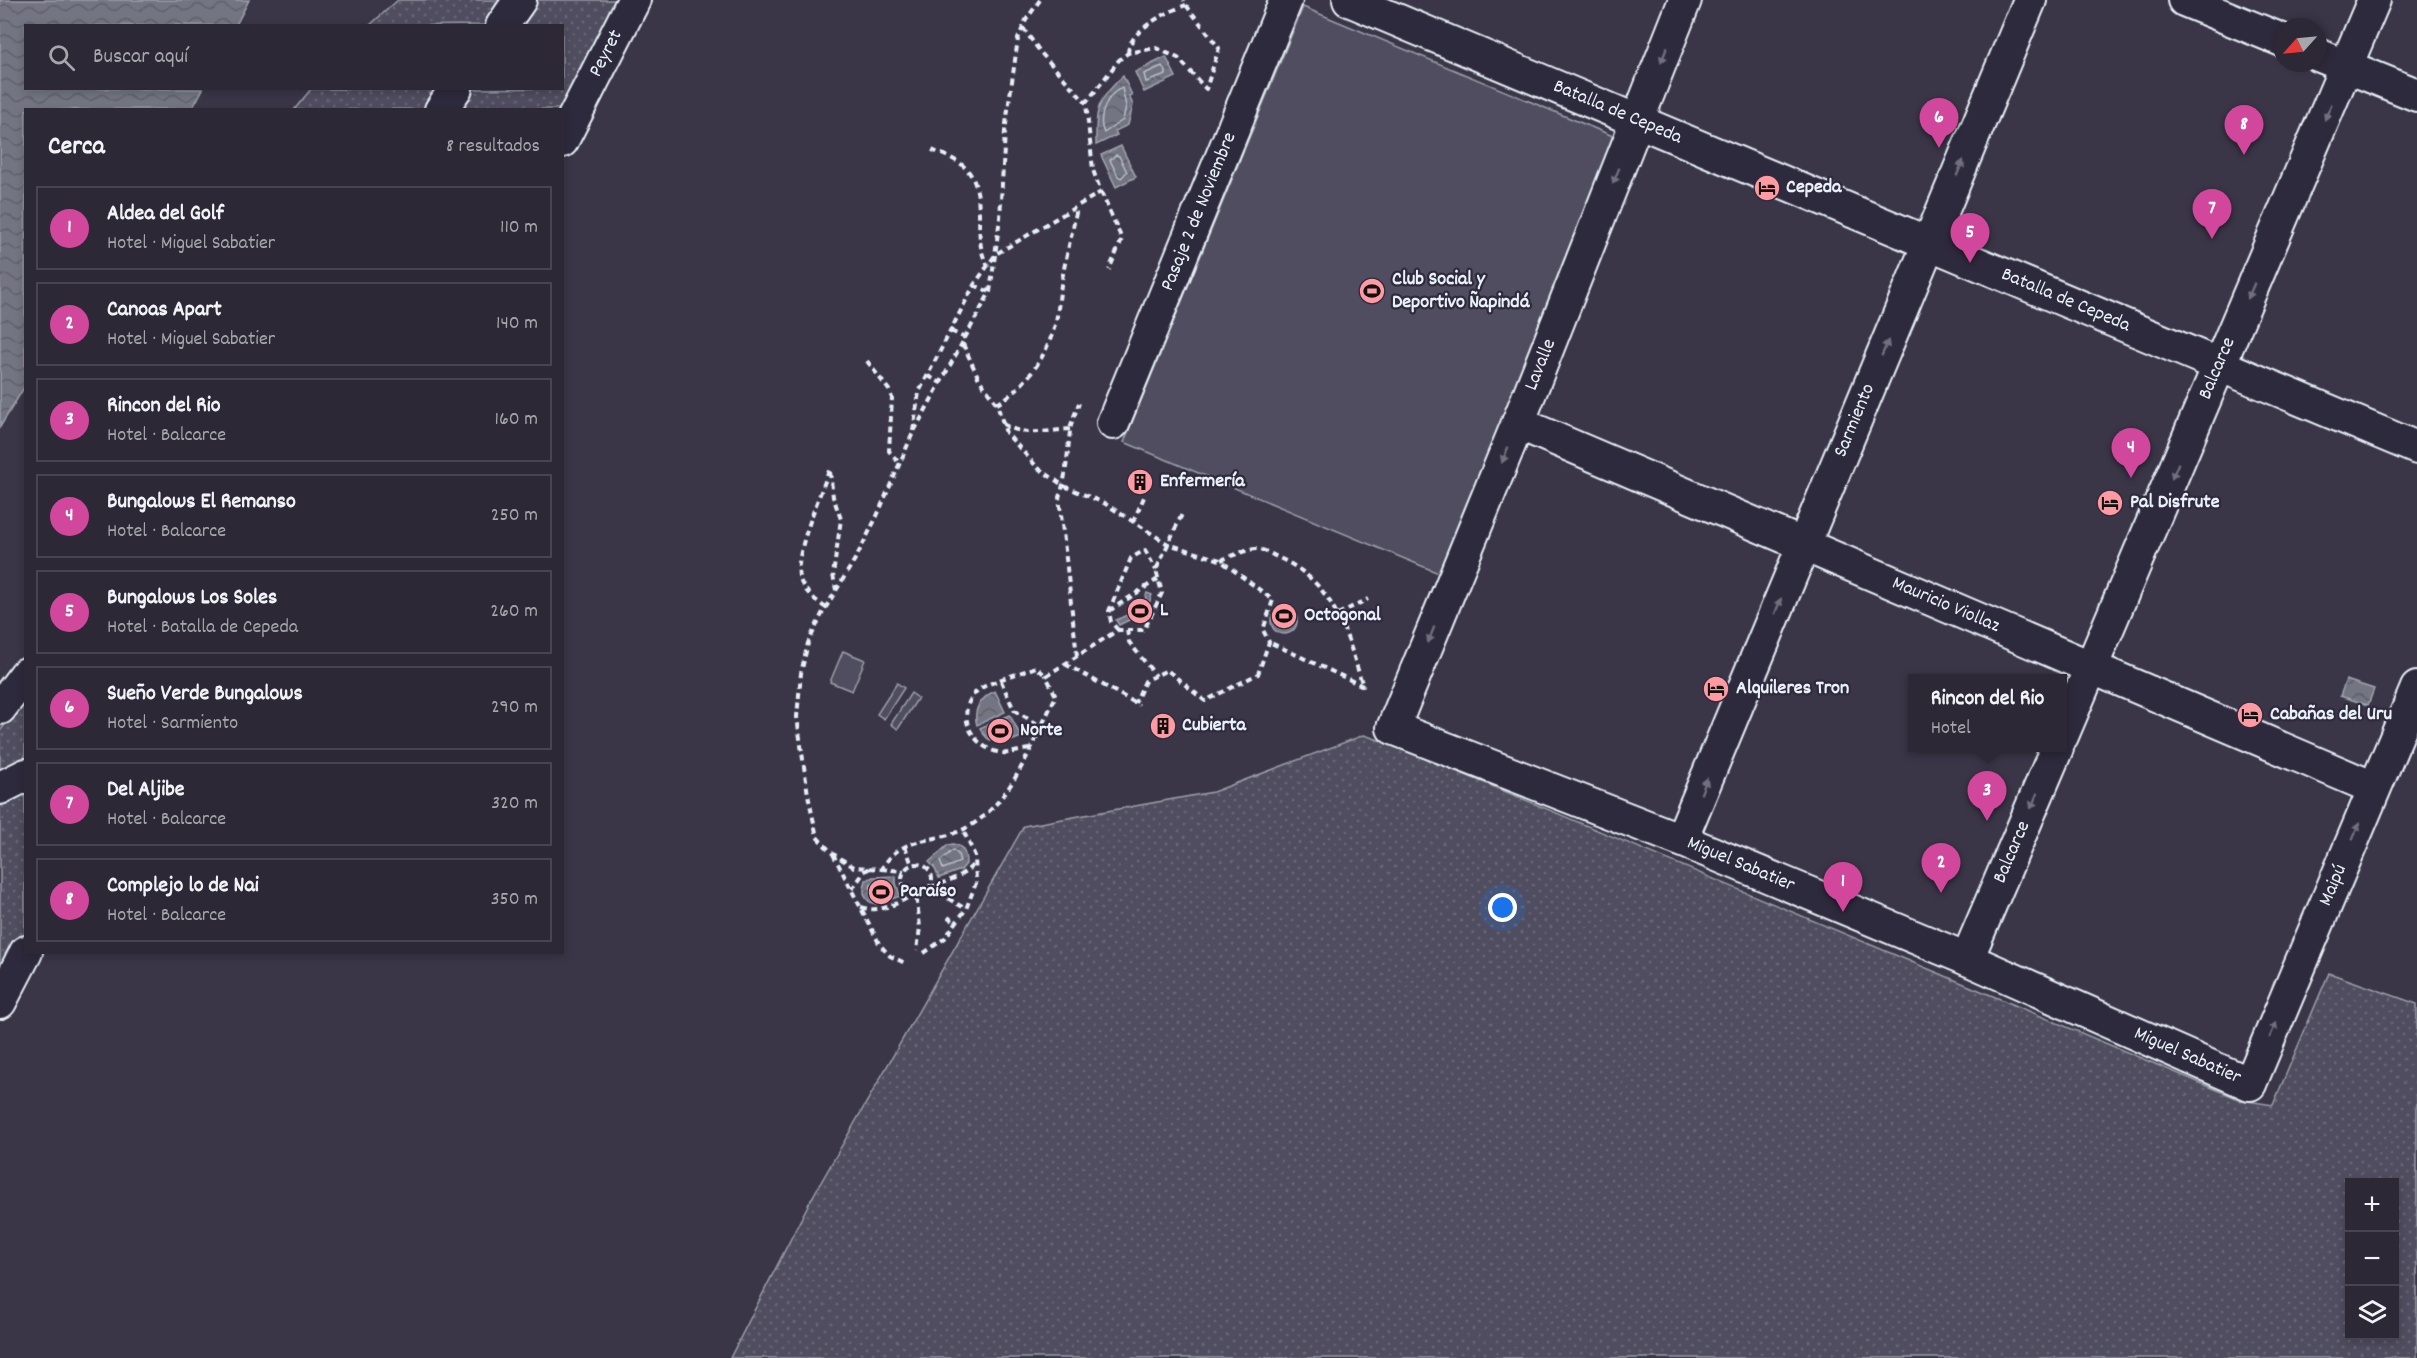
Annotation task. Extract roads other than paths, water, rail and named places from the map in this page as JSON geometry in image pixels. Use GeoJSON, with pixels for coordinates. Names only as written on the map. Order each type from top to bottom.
{"type":"FeatureCollection","features":[{"type":"Feature","properties":{"kind":"street"},"geometry":{"type":"LineString","coordinates":[[503,24],[520,0]]}},
{"type":"Feature","properties":{"kind":"street","name":"Peyret"},"geometry":{"type":"LineString","coordinates":[[564,137],[634,0]]}},
{"type":"Feature","properties":{"kind":"street","name":"Pasaje 2 de Noviembre"},"geometry":{"type":"LineString","coordinates":[[1113,423],[1286,0]]}},
{"type":"Feature","properties":{"kind":"street","name":"Batalla de Cepeda"},"geometry":{"type":"LineString","coordinates":[[1349,0],[2417,448]]}},
{"type":"Feature","properties":{"kind":"street","name":"Lavalle"},"geometry":{"type":"LineString","coordinates":[[1393,728],[1518,423],[1685,0]]}},
{"type":"Feature","properties":{"kind":"street","name":"Sarmiento"},"geometry":{"type":"LineString","coordinates":[[1682,840],[2030,0]]}},
{"type":"Feature","properties":{"kind":"street"},"geometry":{"type":"LineString","coordinates":[[2184,0],[2273,36]]}},
{"type":"Feature","properties":{"kind":"street","name":"Balcarce"},"geometry":{"type":"LineString","coordinates":[[2067,724],[2374,0]]}},
{"type":"Feature","properties":{"kind":"street"},"geometry":{"type":"LineString","coordinates":[[2327,59],[2417,95]]}},
{"type":"Feature","properties":{"kind":"street"},"geometry":{"type":"LineString","coordinates":[[442,108],[455,90]]}},
{"type":"Feature","properties":{"kind":"street","name":"Mauricio Viollaz"},"geometry":{"type":"LineString","coordinates":[[1518,423],[2374,788]]}},
{"type":"Feature","properties":{"kind":"street"},"geometry":{"type":"LineString","coordinates":[[0,708],[24,677]]}},
{"type":"Feature","properties":{"kind":"street","name":"Maipú"},"geometry":{"type":"LineString","coordinates":[[2250,1084],[2417,688]]}},
{"type":"Feature","properties":{"kind":"street","name":"Miguel Sabatier"},"geometry":{"type":"LineString","coordinates":[[1393,728],[1682,840],[1967,959],[2250,1084]]}},
{"type":"Feature","properties":{"kind":"street","name":"Balcarce"},"geometry":{"type":"LineString","coordinates":[[1967,959],[2055,752]]}},
{"type":"Feature","properties":{"kind":"street"},"geometry":{"type":"LineString","coordinates":[[0,788],[24,776]]}},
{"type":"Feature","properties":{"kind":"street"},"geometry":{"type":"LineString","coordinates":[[0,1002],[25,954]]}},
{"type":"Feature","properties":{"kind":"water"},"geometry":{"type":"Polygon","coordinates":[[[0,0],[249,0],[237,24],[24,24],[24,90],[202,90],[193,108],[24,108],[24,388],[0,427],[0,0]]]}},
{"type":"Feature","properties":{"kind":"water"},"geometry":{"type":"Polygon","coordinates":[[[1166,57],[1176,77],[1144,92],[1135,72],[1166,57]]]}},
{"type":"Feature","properties":{"kind":"water"},"geometry":{"type":"Polygon","coordinates":[[[1123,76],[1132,95],[1129,96],[1133,105],[1128,125],[1115,131],[1117,135],[1096,145],[1099,106],[1107,92],[1123,76]]]}},
{"type":"Feature","properties":{"kind":"water"},"geometry":{"type":"Polygon","coordinates":[[[1121,146],[1136,177],[1116,187],[1101,155],[1121,146]]]}},
{"type":"Feature","properties":{"kind":"water","name":"L"},"geometry":{"type":"Polygon","coordinates":[[[1147,593],[1152,595],[1144,617],[1139,615],[1119,625],[1116,620],[1142,608],[1147,593]]]}},
{"type":"Feature","properties":{"kind":"water","name":"Octogonal"},"geometry":{"type":"Polygon","coordinates":[[[1284,608],[1293,612],[1297,621],[1293,630],[1284,634],[1275,630],[1271,621],[1275,612],[1284,608]]]}},
{"type":"Feature","properties":{"kind":"water"},"geometry":{"type":"Polygon","coordinates":[[[2346,680],[2374,689],[2368,705],[2340,696],[2346,680]]]}},
{"type":"Feature","properties":{"kind":"water","name":"Norte"},"geometry":{"type":"Polygon","coordinates":[[[995,691],[1005,712],[977,725],[976,714],[979,704],[995,691]]]}},
{"type":"Feature","properties":{"kind":"water","name":"Norte"},"geometry":{"type":"Polygon","coordinates":[[[1010,715],[1021,737],[998,742],[983,734],[980,728],[1010,715]]]}},
{"type":"Feature","properties":{"kind":"water","name":"Paraíso"},"geometry":{"type":"Polygon","coordinates":[[[953,844],[964,851],[966,864],[961,870],[939,878],[929,862],[948,845],[953,844]]]}},
{"type":"Feature","properties":{"kind":"water","name":"Paraíso"},"geometry":{"type":"Polygon","coordinates":[[[896,876],[900,896],[877,904],[866,899],[864,889],[866,880],[873,877],[896,876]]]}},
{"type":"Feature","properties":{"kind":"place","name":"Sueño Verde Bungalows"},"geometry":{"type":"Point","coordinates":[1939,148]}},
{"type":"Feature","properties":{"kind":"place","name":"Complejo lo de Nai"},"geometry":{"type":"Point","coordinates":[2244,155]}},
{"type":"Feature","properties":{"kind":"place","name":"Cepeda"},"geometry":{"type":"Point","coordinates":[1767,188]}},
{"type":"Feature","properties":{"kind":"place","name":"Del Aljibe"},"geometry":{"type":"Point","coordinates":[2212,239]}},
{"type":"Feature","properties":{"kind":"place","name":"Bungalows Los Soles"},"geometry":{"type":"Point","coordinates":[1970,263]}},
{"type":"Feature","properties":{"kind":"place","name":"Club Social y Deportivo Ñapindá"},"geometry":{"type":"Point","coordinates":[1372,291]}},
{"type":"Feature","properties":{"kind":"place","name":"Bungalows El Remanso"},"geometry":{"type":"Point","coordinates":[2131,478]}},
{"type":"Feature","properties":{"kind":"place","name":"Enfermería"},"geometry":{"type":"Point","coordinates":[1140,482]}},
{"type":"Feature","properties":{"kind":"place","name":"Pal Disfrute"},"geometry":{"type":"Point","coordinates":[2110,503]}},
{"type":"Feature","properties":{"kind":"place","name":"L"},"geometry":{"type":"Point","coordinates":[1140,611]}},
{"type":"Feature","properties":{"kind":"place","name":"Octogonal"},"geometry":{"type":"Point","coordinates":[1284,616]}},
{"type":"Feature","properties":{"kind":"place","name":"Alquileres Tron"},"geometry":{"type":"Point","coordinates":[1716,689]}},
{"type":"Feature","properties":{"kind":"place","name":"Cabañas del Uru"},"geometry":{"type":"Point","coordinates":[2250,715]}},
{"type":"Feature","properties":{"kind":"place","name":"Cubierta"},"geometry":{"type":"Point","coordinates":[1163,726]}},
{"type":"Feature","properties":{"kind":"place","name":"Norte"},"geometry":{"type":"Point","coordinates":[1000,731]}},
{"type":"Feature","properties":{"kind":"place","name":"Rincon del Rio"},"geometry":{"type":"Point","coordinates":[1987,821]}},
{"type":"Feature","properties":{"kind":"place","name":"Paraíso"},"geometry":{"type":"Point","coordinates":[881,892]}},
{"type":"Feature","properties":{"kind":"place","name":"Canoas Apart"},"geometry":{"type":"Point","coordinates":[1941,893]}},
{"type":"Feature","properties":{"kind":"place","name":"Aldea del Golf"},"geometry":{"type":"Point","coordinates":[1843,912]}}]}
